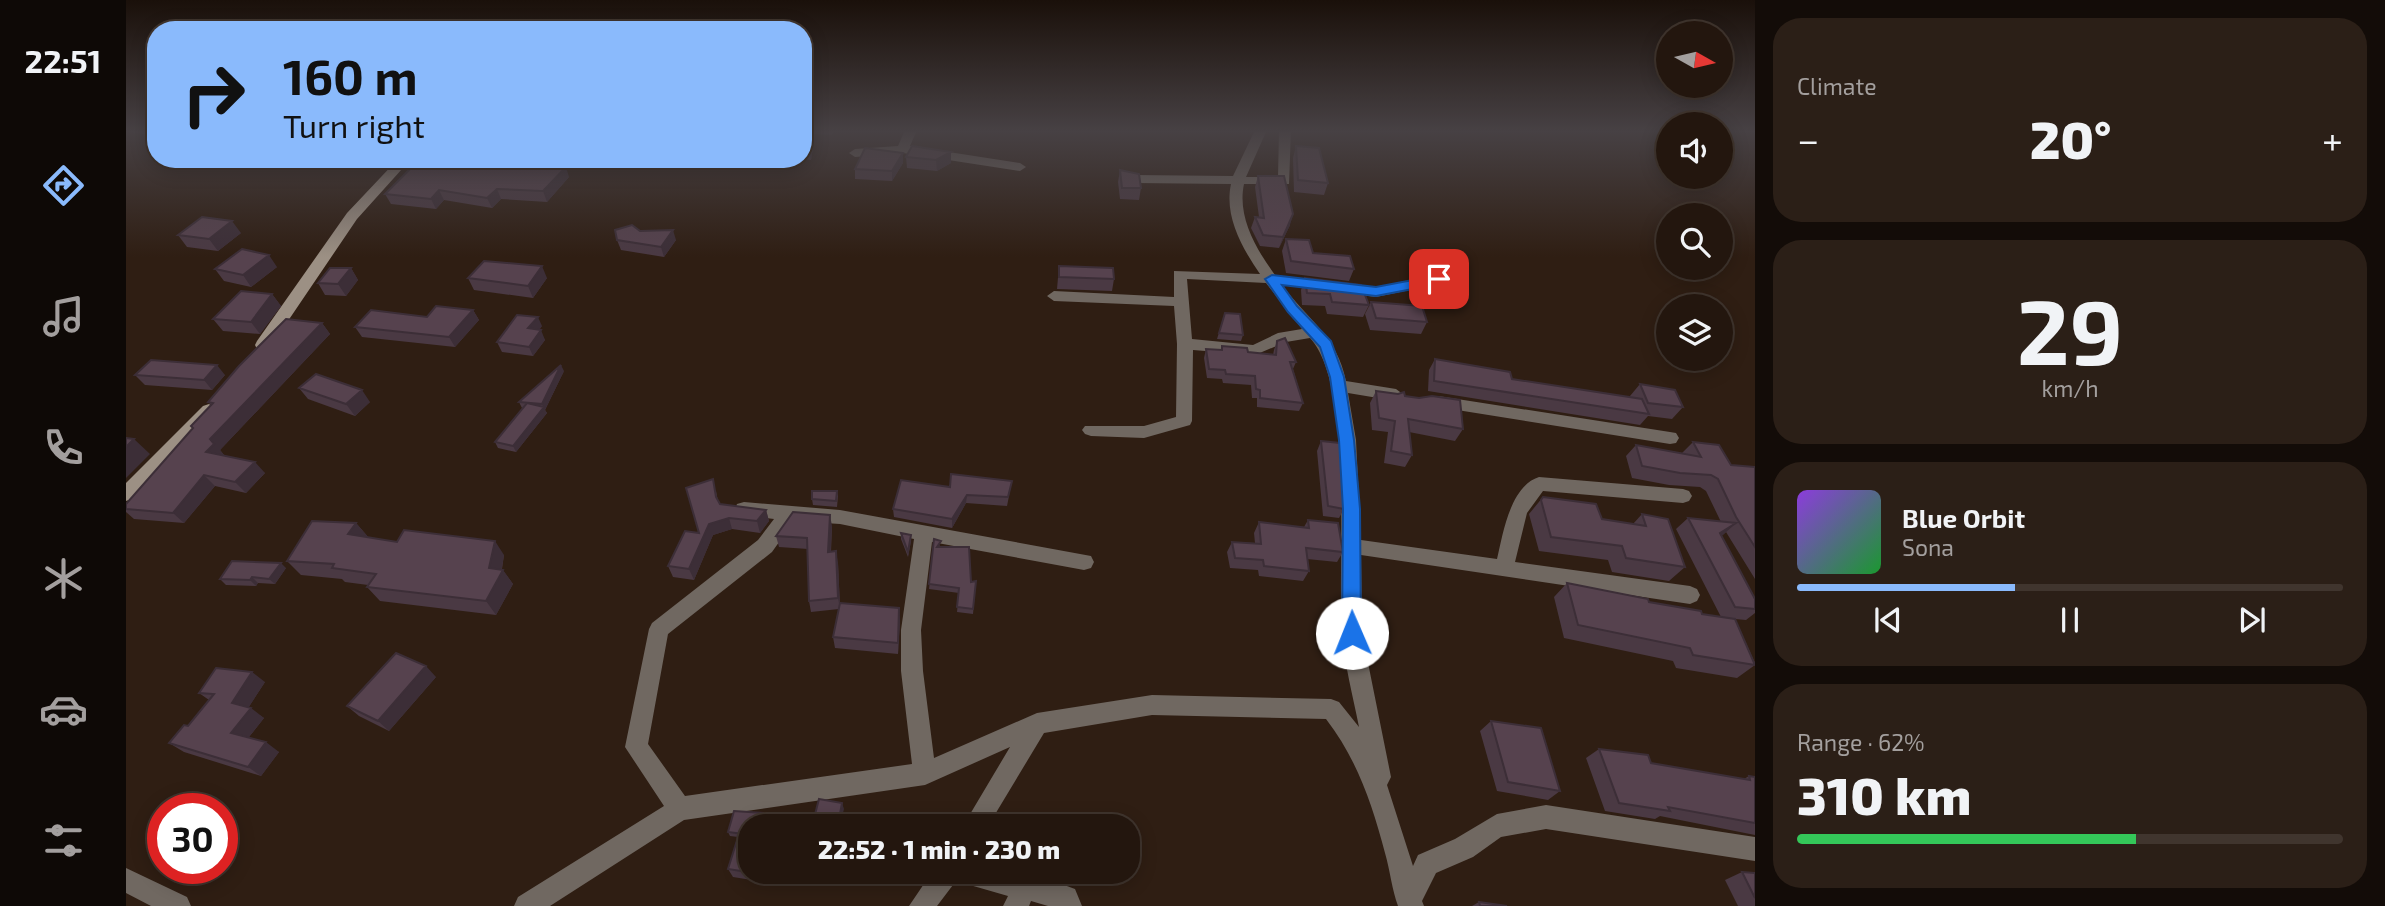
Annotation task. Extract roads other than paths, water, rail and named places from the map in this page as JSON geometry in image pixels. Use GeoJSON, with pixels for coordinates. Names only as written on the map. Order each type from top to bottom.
{"type":"FeatureCollection","features":[{"type":"Feature","properties":{"kind":"main road"},"geometry":{"type":"LineString","coordinates":[[251,359],[276,329],[352,216],[393,172]]}},
{"type":"Feature","properties":{"kind":"main road"},"geometry":{"type":"LineString","coordinates":[[126,494],[218,399]]}},
{"type":"Feature","properties":{"kind":"street"},"geometry":{"type":"LineString","coordinates":[[1242,172],[1235,196],[1237,216],[1253,254],[1292,309],[1326,345],[1338,386],[1347,440],[1352,509],[1352,633],[1383,801],[1410,903]]}},
{"type":"Feature","properties":{"kind":"street"},"geometry":{"type":"LineString","coordinates":[[1135,179],[1240,178],[1284,181],[1284,172]]}},
{"type":"Feature","properties":{"kind":"street"},"geometry":{"type":"LineString","coordinates":[[1091,430],[1144,432],[1184,421],[1185,344],[1179,274],[1272,279],[1376,292],[1439,279]]}},
{"type":"Feature","properties":{"kind":"street"},"geometry":{"type":"LineString","coordinates":[[1054,296],[1181,302]]}},
{"type":"Feature","properties":{"kind":"street"},"geometry":{"type":"LineString","coordinates":[[1185,344],[1255,350],[1283,337],[1314,332]]}},
{"type":"Feature","properties":{"kind":"street"},"geometry":{"type":"LineString","coordinates":[[1338,386],[1670,438]]}},
{"type":"Feature","properties":{"kind":"street"},"geometry":{"type":"LineString","coordinates":[[1504,569],[1518,510],[1539,484],[1683,496]]}},
{"type":"Feature","properties":{"kind":"street"},"geometry":{"type":"LineString","coordinates":[[731,508],[840,517],[1084,562]]}},
{"type":"Feature","properties":{"kind":"street"},"geometry":{"type":"LineString","coordinates":[[680,809],[636,747],[659,629],[765,546],[789,513]]}},
{"type":"Feature","properties":{"kind":"street"},"geometry":{"type":"LineString","coordinates":[[924,533],[911,643],[925,774]]}},
{"type":"Feature","properties":{"kind":"street"},"geometry":{"type":"LineString","coordinates":[[1350,546],[1504,569],[1589,578],[1690,595]]}},
{"type":"Feature","properties":{"kind":"street"},"geometry":{"type":"LineString","coordinates":[[527,906],[680,809],[925,774],[1037,724],[1152,705],[1331,709],[1346,724],[1383,801]]}},
{"type":"Feature","properties":{"kind":"street"},"geometry":{"type":"LineString","coordinates":[[982,814],[1037,724]]}},
{"type":"Feature","properties":{"kind":"street"},"geometry":{"type":"LineString","coordinates":[[1410,903],[1427,864],[1464,848],[1497,826],[1546,817],[1755,849]]}},
{"type":"Feature","properties":{"kind":"street"},"geometry":{"type":"LineString","coordinates":[[126,880],[178,906]]}},
{"type":"Feature","properties":{"kind":"street"},"geometry":{"type":"LineString","coordinates":[[922,906],[938,884]]}},
{"type":"Feature","properties":{"kind":"street"},"geometry":{"type":"LineString","coordinates":[[991,884],[1020,897],[1066,898],[1069,906]]}}]}
